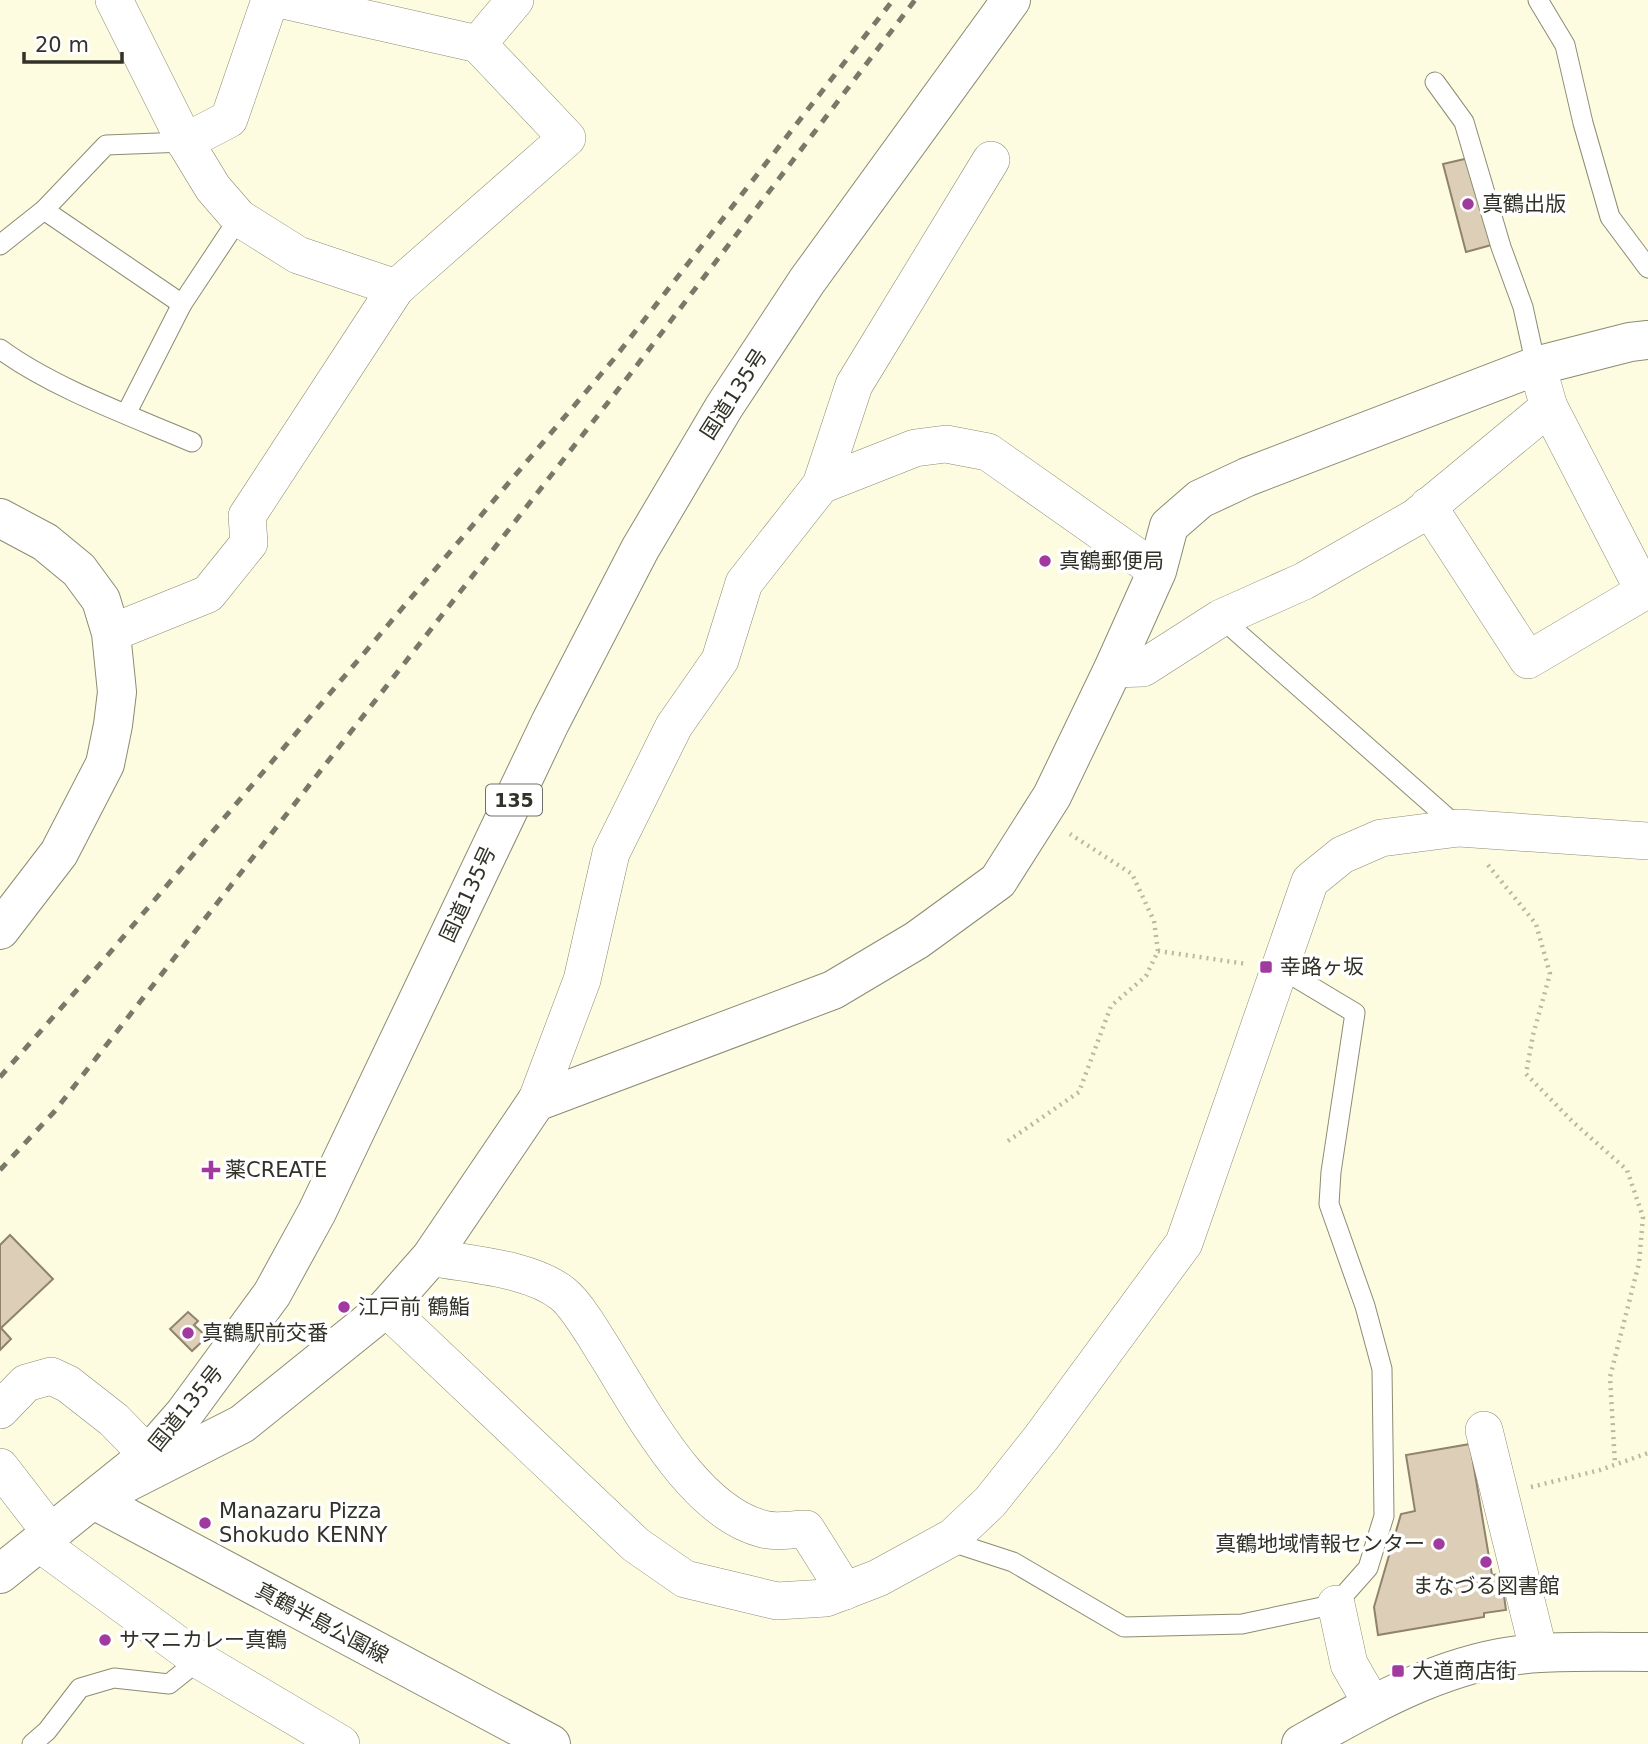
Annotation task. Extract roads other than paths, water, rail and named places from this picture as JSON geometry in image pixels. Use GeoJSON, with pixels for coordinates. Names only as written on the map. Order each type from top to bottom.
{"type":"FeatureCollection","features":[{"type":"Feature","properties":{"kind":"main road","name":"国道135号"},"geometry":{"type":"LineString","coordinates":[[0,1574],[148,1455],[184,1414],[255,1320],[303,1240],[556,711],[640,548],[702,443],[807,281],[1011,0]]}},
{"type":"Feature","properties":{"kind":"main road"},"geometry":{"type":"LineString","coordinates":[[94,1500],[242,1423],[386,1308],[430,1257],[536,1102],[833,990],[917,940],[998,881],[1052,796],[1157,571],[1169,526],[1200,499],[1247,477],[1536,366],[1630,342],[1648,340]]}},
{"type":"Feature","properties":{"kind":"main road"},"geometry":{"type":"LineString","coordinates":[[0,518],[46,542],[79,570],[102,600],[111,633],[117,692],[105,764],[59,853],[0,930]]}},
{"type":"Feature","properties":{"kind":"main road","name":"真鶴半島公園線"},"geometry":{"type":"LineString","coordinates":[[94,1500],[551,1744]]}},
{"type":"Feature","properties":{"kind":"main road"},"geometry":{"type":"LineString","coordinates":[[1301,1744],[1412,1684],[1489,1660],[1539,1653],[1648,1652]]}},
{"type":"Feature","properties":{"kind":"street"},"geometry":{"type":"LineString","coordinates":[[114,0],[185,142],[213,188],[239,218],[298,255],[396,288]]}},
{"type":"Feature","properties":{"kind":"street"},"geometry":{"type":"LineString","coordinates":[[185,142],[229,119],[270,0]]}},
{"type":"Feature","properties":{"kind":"street"},"geometry":{"type":"LineString","coordinates":[[111,633],[208,594],[249,543],[247,516],[396,288],[567,138],[478,44],[283,0]]}},
{"type":"Feature","properties":{"kind":"street"},"geometry":{"type":"LineString","coordinates":[[478,44],[515,0]]}},
{"type":"Feature","properties":{"kind":"street"},"geometry":{"type":"LineString","coordinates":[[536,1102],[583,980],[611,853],[674,726],[720,660],[744,583],[821,485],[854,385],[991,160]]}},
{"type":"Feature","properties":{"kind":"street"},"geometry":{"type":"LineString","coordinates":[[1428,506],[1528,660],[1646,590],[1549,407],[1536,366]]}},
{"type":"Feature","properties":{"kind":"street"},"geometry":{"type":"LineString","coordinates":[[1113,669],[1143,668],[1221,618],[1304,581],[1416,517],[1549,407]]}},
{"type":"Feature","properties":{"kind":"street"},"geometry":{"type":"LineString","coordinates":[[821,485],[915,447],[947,444],[988,452],[1157,571]]}},
{"type":"Feature","properties":{"kind":"street"},"geometry":{"type":"LineString","coordinates":[[386,1308],[636,1545],[685,1579],[778,1601],[826,1598],[845,1591],[878,1578],[953,1537],[990,1502],[1041,1438],[1184,1243],[1311,881],[1342,855],[1381,838],[1459,828],[1648,841]]}},
{"type":"Feature","properties":{"kind":"street"},"geometry":{"type":"LineString","coordinates":[[430,1257],[530,1275],[564,1294],[596,1337],[684,1473],[726,1514],[765,1530],[806,1529],[845,1591]]}},
{"type":"Feature","properties":{"kind":"street"},"geometry":{"type":"LineString","coordinates":[[0,1410],[26,1382],[51,1376],[68,1384],[114,1420],[148,1455]]}},
{"type":"Feature","properties":{"kind":"street"},"geometry":{"type":"LineString","coordinates":[[1484,1430],[1539,1653]]}},
{"type":"Feature","properties":{"kind":"street"},"geometry":{"type":"LineString","coordinates":[[0,1467],[45,1538],[199,1660],[341,1744]]}},
{"type":"Feature","properties":{"kind":"street"},"geometry":{"type":"LineString","coordinates":[[1336,1604],[1349,1664],[1372,1704]]}},
{"type":"Feature","properties":{"kind":"lane"},"geometry":{"type":"LineString","coordinates":[[1538,0],[1565,45],[1583,123],[1610,217],[1648,268]]}},
{"type":"Feature","properties":{"kind":"lane"},"geometry":{"type":"LineString","coordinates":[[1435,82],[1464,122],[1522,307],[1536,366]]}},
{"type":"Feature","properties":{"kind":"lane"},"geometry":{"type":"LineString","coordinates":[[0,245],[44,209],[106,145],[185,142]]}},
{"type":"Feature","properties":{"kind":"lane"},"geometry":{"type":"LineString","coordinates":[[44,209],[182,304]]}},
{"type":"Feature","properties":{"kind":"lane"},"geometry":{"type":"LineString","coordinates":[[126,414],[182,304],[239,218]]}},
{"type":"Feature","properties":{"kind":"lane"},"geometry":{"type":"LineString","coordinates":[[0,349],[23,366],[192,442]]}},
{"type":"Feature","properties":{"kind":"lane"},"geometry":{"type":"LineString","coordinates":[[1221,618],[1459,828]]}},
{"type":"Feature","properties":{"kind":"lane"},"geometry":{"type":"LineString","coordinates":[[953,1537],[964,1546],[1013,1562],[1124,1627],[1242,1624],[1336,1604],[1368,1568],[1384,1516],[1382,1370],[1365,1306],[1329,1204],[1331,1172],[1355,1013],[1280,968]]}},
{"type":"Feature","properties":{"kind":"lane"},"geometry":{"type":"LineString","coordinates":[[32,1744],[47,1731],[80,1688],[114,1678],[169,1684],[199,1660]]}},
{"type":"Feature","properties":{"kind":"railway"},"geometry":{"type":"LineString","coordinates":[[0,1077],[107,956],[613,360],[893,0]]}},
{"type":"Feature","properties":{"kind":"railway"},"geometry":{"type":"LineString","coordinates":[[0,1170],[54,1112],[631,373],[915,0]]}},
{"type":"Feature","properties":{"kind":"place","name":"真鶴出版"},"geometry":{"type":"Point","coordinates":[1468,204]}},
{"type":"Feature","properties":{"kind":"place","name":"真鶴郵便局"},"geometry":{"type":"Point","coordinates":[1045,561]}},
{"type":"Feature","properties":{"kind":"place","name":"幸路ヶ坂"},"geometry":{"type":"Point","coordinates":[1266,967]}},
{"type":"Feature","properties":{"kind":"place","name":"薬CREATE"},"geometry":{"type":"Point","coordinates":[211,1170]}},
{"type":"Feature","properties":{"kind":"place","name":"江戸前 鶴鮨"},"geometry":{"type":"Point","coordinates":[344,1307]}},
{"type":"Feature","properties":{"kind":"place","name":"真鶴駅前交番"},"geometry":{"type":"Point","coordinates":[188,1333]}},
{"type":"Feature","properties":{"kind":"place","name":"Manazaru Pizza Shokudo KENNY"},"geometry":{"type":"Point","coordinates":[205,1523]}},
{"type":"Feature","properties":{"kind":"place","name":"真鶴地域情報センター"},"geometry":{"type":"Point","coordinates":[1439,1544]}},
{"type":"Feature","properties":{"kind":"place","name":"まなづる図書館"},"geometry":{"type":"Point","coordinates":[1486,1562]}},
{"type":"Feature","properties":{"kind":"place","name":"サマニカレー真鶴"},"geometry":{"type":"Point","coordinates":[105,1640]}},
{"type":"Feature","properties":{"kind":"place","name":"大道商店街"},"geometry":{"type":"Point","coordinates":[1398,1671]}}]}
